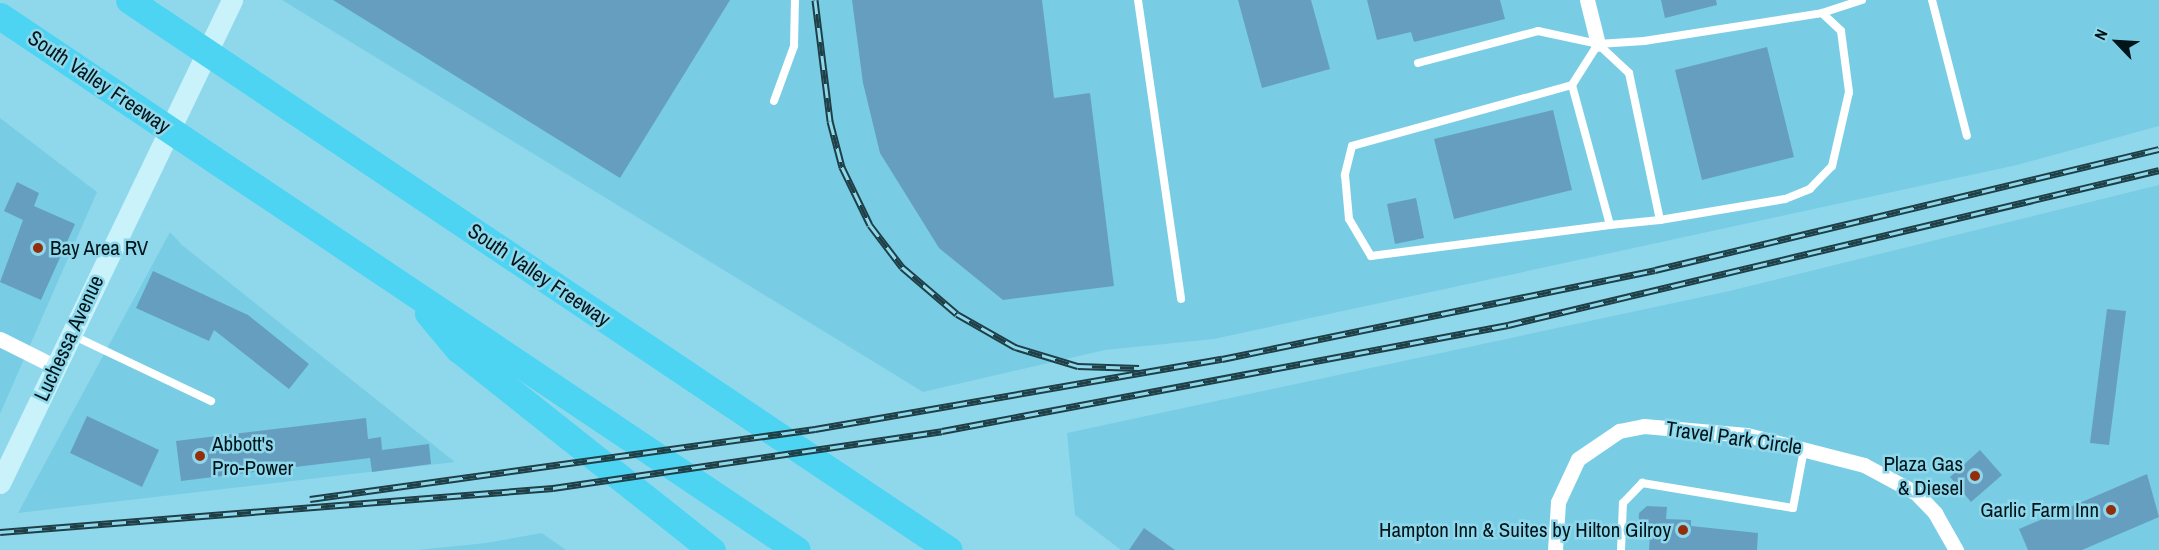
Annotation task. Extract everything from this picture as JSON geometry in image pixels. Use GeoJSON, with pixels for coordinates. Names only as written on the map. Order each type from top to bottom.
{"type":"FeatureCollection","features":[{"type":"Feature","properties":{"kind":"highway","name":"South Valley Freeway"},"geometry":{"type":"LineString","coordinates":[[129,0],[949,550]]}},
{"type":"Feature","properties":{"kind":"highway","name":"South Valley Freeway"},"geometry":{"type":"LineString","coordinates":[[0,15],[796,550]]}},
{"type":"Feature","properties":{"kind":"highway"},"geometry":{"type":"LineString","coordinates":[[410,292],[458,350],[707,546]]}},
{"type":"Feature","properties":{"kind":"street","name":"Luchessa Avenue"},"geometry":{"type":"LineString","coordinates":[[0,483],[232,0]]}},
{"type":"Feature","properties":{"kind":"street"},"geometry":{"type":"LineString","coordinates":[[1587,0],[1598,44]]}},
{"type":"Feature","properties":{"kind":"street"},"geometry":{"type":"LineString","coordinates":[[0,339],[56,367]]}},
{"type":"Feature","properties":{"kind":"street","name":"Travel Park Circle"},"geometry":{"type":"LineString","coordinates":[[1555,550],[1565,480],[1578,459],[1619,431],[1671,426],[1805,447],[1864,465],[1916,493],[1935,513],[1956,550]]}},
{"type":"Feature","properties":{"kind":"lane"},"geometry":{"type":"LineString","coordinates":[[774,101],[794,46],[795,0]]}},
{"type":"Feature","properties":{"kind":"lane"},"geometry":{"type":"LineString","coordinates":[[1138,0],[1181,299]]}},
{"type":"Feature","properties":{"kind":"lane"},"geometry":{"type":"LineString","coordinates":[[1418,63],[1538,31],[1598,44],[1822,13],[1862,0]]}},
{"type":"Feature","properties":{"kind":"lane"},"geometry":{"type":"LineString","coordinates":[[1932,0],[1967,136]]}},
{"type":"Feature","properties":{"kind":"lane"},"geometry":{"type":"LineString","coordinates":[[1598,44],[1572,86],[1352,146],[1345,175],[1349,219],[1371,256],[1660,220],[1785,199],[1810,189],[1832,166],[1849,92],[1841,31],[1822,13]]}},
{"type":"Feature","properties":{"kind":"lane"},"geometry":{"type":"LineString","coordinates":[[1598,44],[1629,73],[1660,220]]}},
{"type":"Feature","properties":{"kind":"lane"},"geometry":{"type":"LineString","coordinates":[[1572,86],[1610,225]]}},
{"type":"Feature","properties":{"kind":"lane"},"geometry":{"type":"LineString","coordinates":[[71,334],[211,401]]}},
{"type":"Feature","properties":{"kind":"lane"},"geometry":{"type":"LineString","coordinates":[[1621,550],[1623,503],[1642,483],[1793,508],[1805,447]]}},
{"type":"Feature","properties":{"kind":"shaded area"},"geometry":{"type":"Polygon","coordinates":[[[282,0],[2159,0],[2159,126],[2017,165],[1214,339],[1105,350],[923,392],[282,0]]]}},
{"type":"Feature","properties":{"kind":"shaded area"},"geometry":{"type":"Polygon","coordinates":[[[0,118],[97,192],[0,414],[0,118]]]}},
{"type":"Feature","properties":{"kind":"shaded area"},"geometry":{"type":"Polygon","coordinates":[[[2159,185],[2159,550],[1121,550],[1075,515],[1067,433],[1725,292],[2159,185]]]}},
{"type":"Feature","properties":{"kind":"shaded area"},"geometry":{"type":"Polygon","coordinates":[[[170,232],[182,245],[455,462],[18,513],[170,232]]]}},
{"type":"Feature","properties":{"kind":"shaded area"},"geometry":{"type":"Polygon","coordinates":[[[542,533],[566,550],[417,550],[486,543],[542,533]]]}},
{"type":"Feature","properties":{"kind":"building"},"geometry":{"type":"Polygon","coordinates":[[[333,0],[730,0],[620,178],[333,0]]]}},
{"type":"Feature","properties":{"kind":"building"},"geometry":{"type":"Polygon","coordinates":[[[852,0],[1042,0],[1054,98],[1090,93],[1114,286],[1003,300],[939,248],[880,153],[863,83],[852,0]]]}},
{"type":"Feature","properties":{"kind":"building"},"geometry":{"type":"Polygon","coordinates":[[[1238,0],[1311,0],[1330,69],[1262,88],[1238,0]]]}},
{"type":"Feature","properties":{"kind":"building"},"geometry":{"type":"Polygon","coordinates":[[[1367,0],[1500,0],[1505,19],[1414,42],[1411,32],[1377,40],[1367,0]]]}},
{"type":"Feature","properties":{"kind":"building"},"geometry":{"type":"Polygon","coordinates":[[[1661,0],[1716,0],[1717,5],[1665,18],[1661,0]]]}},
{"type":"Feature","properties":{"kind":"building"},"geometry":{"type":"Polygon","coordinates":[[[1767,47],[1794,157],[1702,180],[1675,70],[1767,47]]]}},
{"type":"Feature","properties":{"kind":"building"},"geometry":{"type":"Polygon","coordinates":[[[1553,110],[1572,190],[1454,219],[1434,139],[1553,110]]]}},
{"type":"Feature","properties":{"kind":"building","name":"Bay Area RV"},"geometry":{"type":"Polygon","coordinates":[[[17,182],[39,193],[34,206],[75,224],[41,300],[0,282],[23,220],[4,211],[17,182]]]}},
{"type":"Feature","properties":{"kind":"building"},"geometry":{"type":"Polygon","coordinates":[[[1416,198],[1424,238],[1395,244],[1387,204],[1416,198]]]}},
{"type":"Feature","properties":{"kind":"building"},"geometry":{"type":"Polygon","coordinates":[[[153,271],[248,315],[309,364],[289,389],[214,330],[209,341],[136,308],[153,271]]]}},
{"type":"Feature","properties":{"kind":"building"},"geometry":{"type":"Polygon","coordinates":[[[2107,309],[2126,311],[2109,445],[2090,443],[2107,309]]]}},
{"type":"Feature","properties":{"kind":"building"},"geometry":{"type":"Polygon","coordinates":[[[87,416],[159,450],[142,487],[70,453],[87,416]]]}},
{"type":"Feature","properties":{"kind":"building"},"geometry":{"type":"Polygon","coordinates":[[[366,418],[368,439],[381,437],[382,450],[429,444],[431,464],[372,472],[370,458],[181,481],[176,441],[366,418]]]}},
{"type":"Feature","properties":{"kind":"building"},"geometry":{"type":"Polygon","coordinates":[[[1980,450],[2002,475],[1971,502],[1950,477],[1980,450]]]}},
{"type":"Feature","properties":{"kind":"building","name":"Garlic Farm Inn"},"geometry":{"type":"Polygon","coordinates":[[[2147,474],[2159,517],[2082,550],[2028,550],[2019,529],[2147,474]]]}},
{"type":"Feature","properties":{"kind":"building","name":"Hampton Inn & Suites by Hilton Gilroy"},"geometry":{"type":"Polygon","coordinates":[[[1647,506],[1667,507],[1666,519],[1691,520],[1691,526],[1758,533],[1757,550],[1649,550],[1650,535],[1638,534],[1639,513],[1647,506]]]}},
{"type":"Feature","properties":{"kind":"building"},"geometry":{"type":"Polygon","coordinates":[[[1144,528],[1175,550],[1129,550],[1144,528]]]}},
{"type":"Feature","properties":{"kind":"railway"},"geometry":{"type":"LineString","coordinates":[[815,0],[830,121],[842,167],[870,225],[902,267],[957,314],[1015,347],[1078,366],[1139,368]]}},
{"type":"Feature","properties":{"kind":"railway"},"geometry":{"type":"LineString","coordinates":[[310,499],[815,429],[1222,359],[1655,270],[2159,149]]}},
{"type":"Feature","properties":{"kind":"railway"},"geometry":{"type":"LineString","coordinates":[[0,532],[553,488],[942,431],[1508,325],[2159,170]]}},
{"type":"Feature","properties":{"kind":"place","name":"Bay Area RV"},"geometry":{"type":"Point","coordinates":[38,248]}},
{"type":"Feature","properties":{"kind":"place","name":"Abbott's Pro-Power"},"geometry":{"type":"Point","coordinates":[200,456]}},
{"type":"Feature","properties":{"kind":"place","name":"Plaza Gas & Diesel"},"geometry":{"type":"Point","coordinates":[1975,476]}},
{"type":"Feature","properties":{"kind":"place","name":"Garlic Farm Inn"},"geometry":{"type":"Point","coordinates":[2111,510]}},
{"type":"Feature","properties":{"kind":"place","name":"Hampton Inn & Suites by Hilton Gilroy"},"geometry":{"type":"Point","coordinates":[1683,530]}}]}
